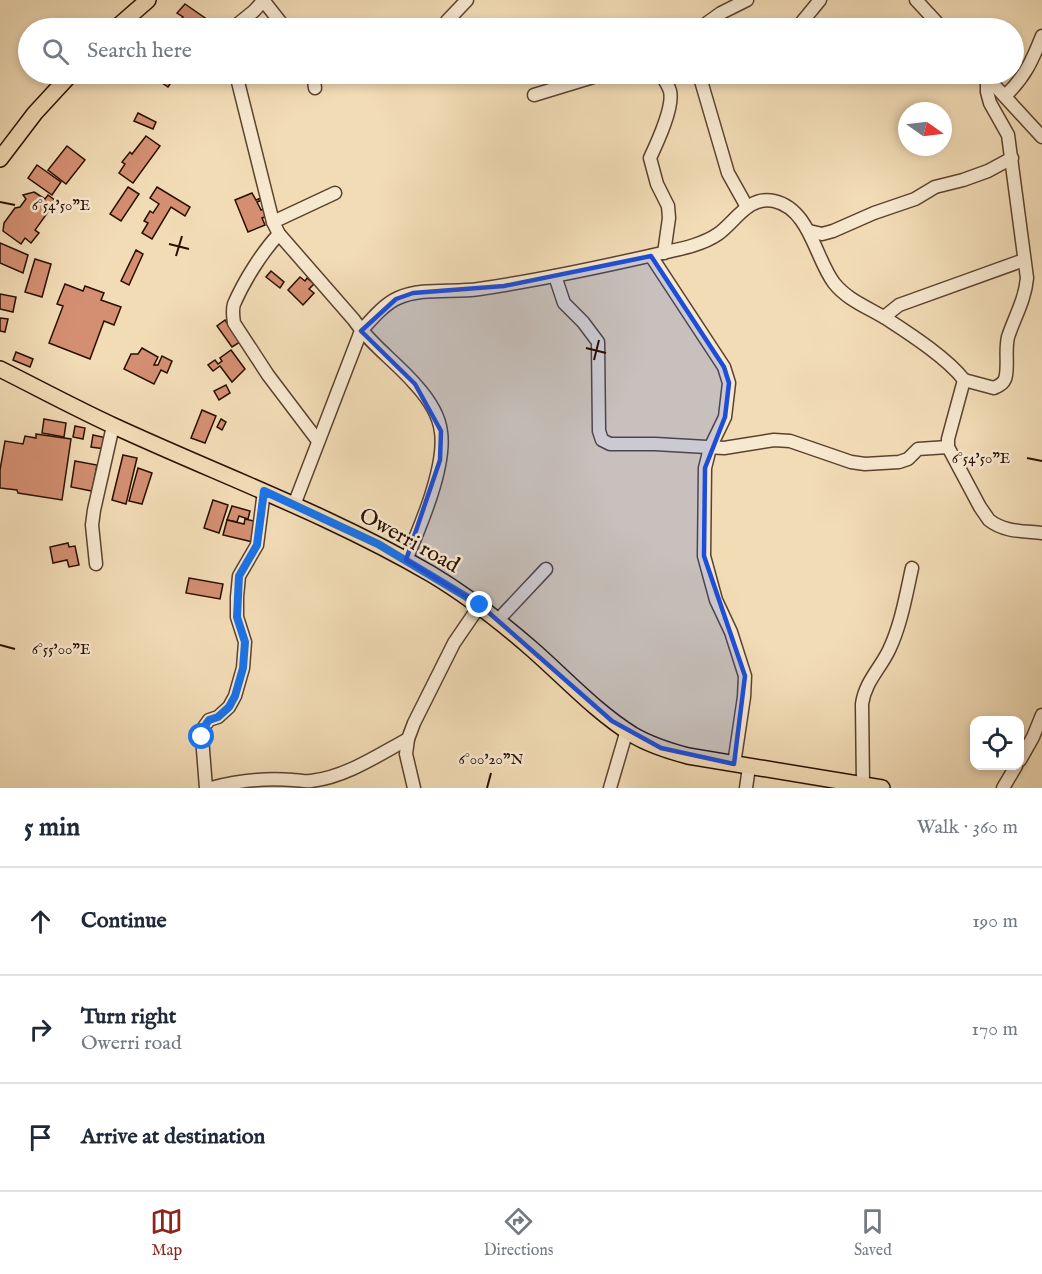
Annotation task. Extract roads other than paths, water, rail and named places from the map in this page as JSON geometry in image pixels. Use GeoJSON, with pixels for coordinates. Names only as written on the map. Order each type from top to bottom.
{"type":"FeatureCollection","features":[{"type":"Feature","properties":{"kind":"main road"},"geometry":{"type":"LineString","coordinates":[[127,18],[148,0]]}},
{"type":"Feature","properties":{"kind":"main road"},"geometry":{"type":"LineString","coordinates":[[0,159],[35,113],[62,84]]}},
{"type":"Feature","properties":{"kind":"main road","name":"Owerri road"},"geometry":{"type":"LineString","coordinates":[[0,369],[113,426],[294,504],[406,560],[480,605],[585,698],[627,730],[661,748],[688,756],[882,788]]}},
{"type":"Feature","properties":{"kind":"street"},"geometry":{"type":"LineString","coordinates":[[244,18],[263,0],[277,18]]}},
{"type":"Feature","properties":{"kind":"street"},"geometry":{"type":"LineString","coordinates":[[450,18],[467,0]]}},
{"type":"Feature","properties":{"kind":"street"},"geometry":{"type":"LineString","coordinates":[[714,18],[747,0]]}},
{"type":"Feature","properties":{"kind":"street"},"geometry":{"type":"LineString","coordinates":[[805,18],[820,0]]}},
{"type":"Feature","properties":{"kind":"street"},"geometry":{"type":"LineString","coordinates":[[916,0],[933,18]]}},
{"type":"Feature","properties":{"kind":"street"},"geometry":{"type":"LineString","coordinates":[[1024,76],[1042,36]]}},
{"type":"Feature","properties":{"kind":"street"},"geometry":{"type":"LineString","coordinates":[[238,84],[273,222],[279,234],[361,331],[415,384],[434,410],[441,431],[440,460],[417,535],[406,560]]}},
{"type":"Feature","properties":{"kind":"street"},"geometry":{"type":"LineString","coordinates":[[314,84],[315,88]]}},
{"type":"Feature","properties":{"kind":"street"},"geometry":{"type":"LineString","coordinates":[[534,95],[570,84]]}},
{"type":"Feature","properties":{"kind":"street"},"geometry":{"type":"LineString","coordinates":[[664,253],[669,218],[668,206],[657,184],[650,158],[664,127],[670,92],[666,84]]}},
{"type":"Feature","properties":{"kind":"street"},"geometry":{"type":"LineString","coordinates":[[702,84],[728,173],[747,207]]}},
{"type":"Feature","properties":{"kind":"street"},"geometry":{"type":"LineString","coordinates":[[294,504],[361,331],[373,317],[396,299],[413,293],[459,292],[555,276],[664,253],[703,242],[718,234],[747,207],[766,200],[784,205],[809,231],[816,250],[834,283],[955,369],[964,380],[994,388],[1003,384],[1006,375],[1008,337],[1026,295],[1027,278],[1008,135],[990,103],[986,84]]}},
{"type":"Feature","properties":{"kind":"street"},"geometry":{"type":"LineString","coordinates":[[994,84],[1042,137]]}},
{"type":"Feature","properties":{"kind":"street"},"geometry":{"type":"LineString","coordinates":[[1005,96],[1018,84]]}},
{"type":"Feature","properties":{"kind":"street"},"geometry":{"type":"LineString","coordinates":[[809,231],[822,234],[833,231],[874,213],[915,199],[935,187],[988,171],[1012,158]]}},
{"type":"Feature","properties":{"kind":"street"},"geometry":{"type":"LineString","coordinates":[[273,222],[335,193]]}},
{"type":"Feature","properties":{"kind":"street"},"geometry":{"type":"LineString","coordinates":[[279,234],[254,268],[234,305],[232,314],[234,323],[268,375],[318,441]]}},
{"type":"Feature","properties":{"kind":"street"},"geometry":{"type":"LineString","coordinates":[[651,256],[724,367],[729,383],[725,417],[710,448],[705,468],[704,556],[713,591],[741,658],[745,676],[742,765],[746,788]]}},
{"type":"Feature","properties":{"kind":"street"},"geometry":{"type":"LineString","coordinates":[[884,317],[899,305],[1023,260]]}},
{"type":"Feature","properties":{"kind":"street"},"geometry":{"type":"LineString","coordinates":[[555,276],[564,303],[583,322],[598,342],[599,431],[602,440],[610,444],[710,448],[774,440],[790,441],[851,462],[865,464],[899,462],[908,459],[918,449],[948,447]]}},
{"type":"Feature","properties":{"kind":"street"},"geometry":{"type":"LineString","coordinates":[[964,380],[948,439],[948,447],[989,520],[997,527],[1004,529],[1042,533]]}},
{"type":"Feature","properties":{"kind":"street"},"geometry":{"type":"LineString","coordinates":[[96,564],[92,525],[93,510],[113,426]]}},
{"type":"Feature","properties":{"kind":"street"},"geometry":{"type":"LineString","coordinates":[[206,788],[202,737],[204,727],[209,720],[218,717],[229,707],[235,696],[243,668],[245,642],[237,617],[239,576],[257,545],[264,491]]}},
{"type":"Feature","properties":{"kind":"street"},"geometry":{"type":"LineString","coordinates":[[863,785],[863,692],[889,650],[912,568]]}},
{"type":"Feature","properties":{"kind":"street"},"geometry":{"type":"LineString","coordinates":[[498,620],[546,569]]}},
{"type":"Feature","properties":{"kind":"street"},"geometry":{"type":"LineString","coordinates":[[414,788],[406,754],[408,739],[454,642],[480,605]]}},
{"type":"Feature","properties":{"kind":"street"},"geometry":{"type":"LineString","coordinates":[[1024,754],[1037,736],[1042,715]]}},
{"type":"Feature","properties":{"kind":"street"},"geometry":{"type":"LineString","coordinates":[[610,788],[627,730]]}},
{"type":"Feature","properties":{"kind":"street"},"geometry":{"type":"LineString","coordinates":[[211,788],[229,783],[292,780],[309,782],[332,777],[408,739]]}},
{"type":"Feature","properties":{"kind":"street"},"geometry":{"type":"LineString","coordinates":[[1004,788],[1013,770]]}}]}
